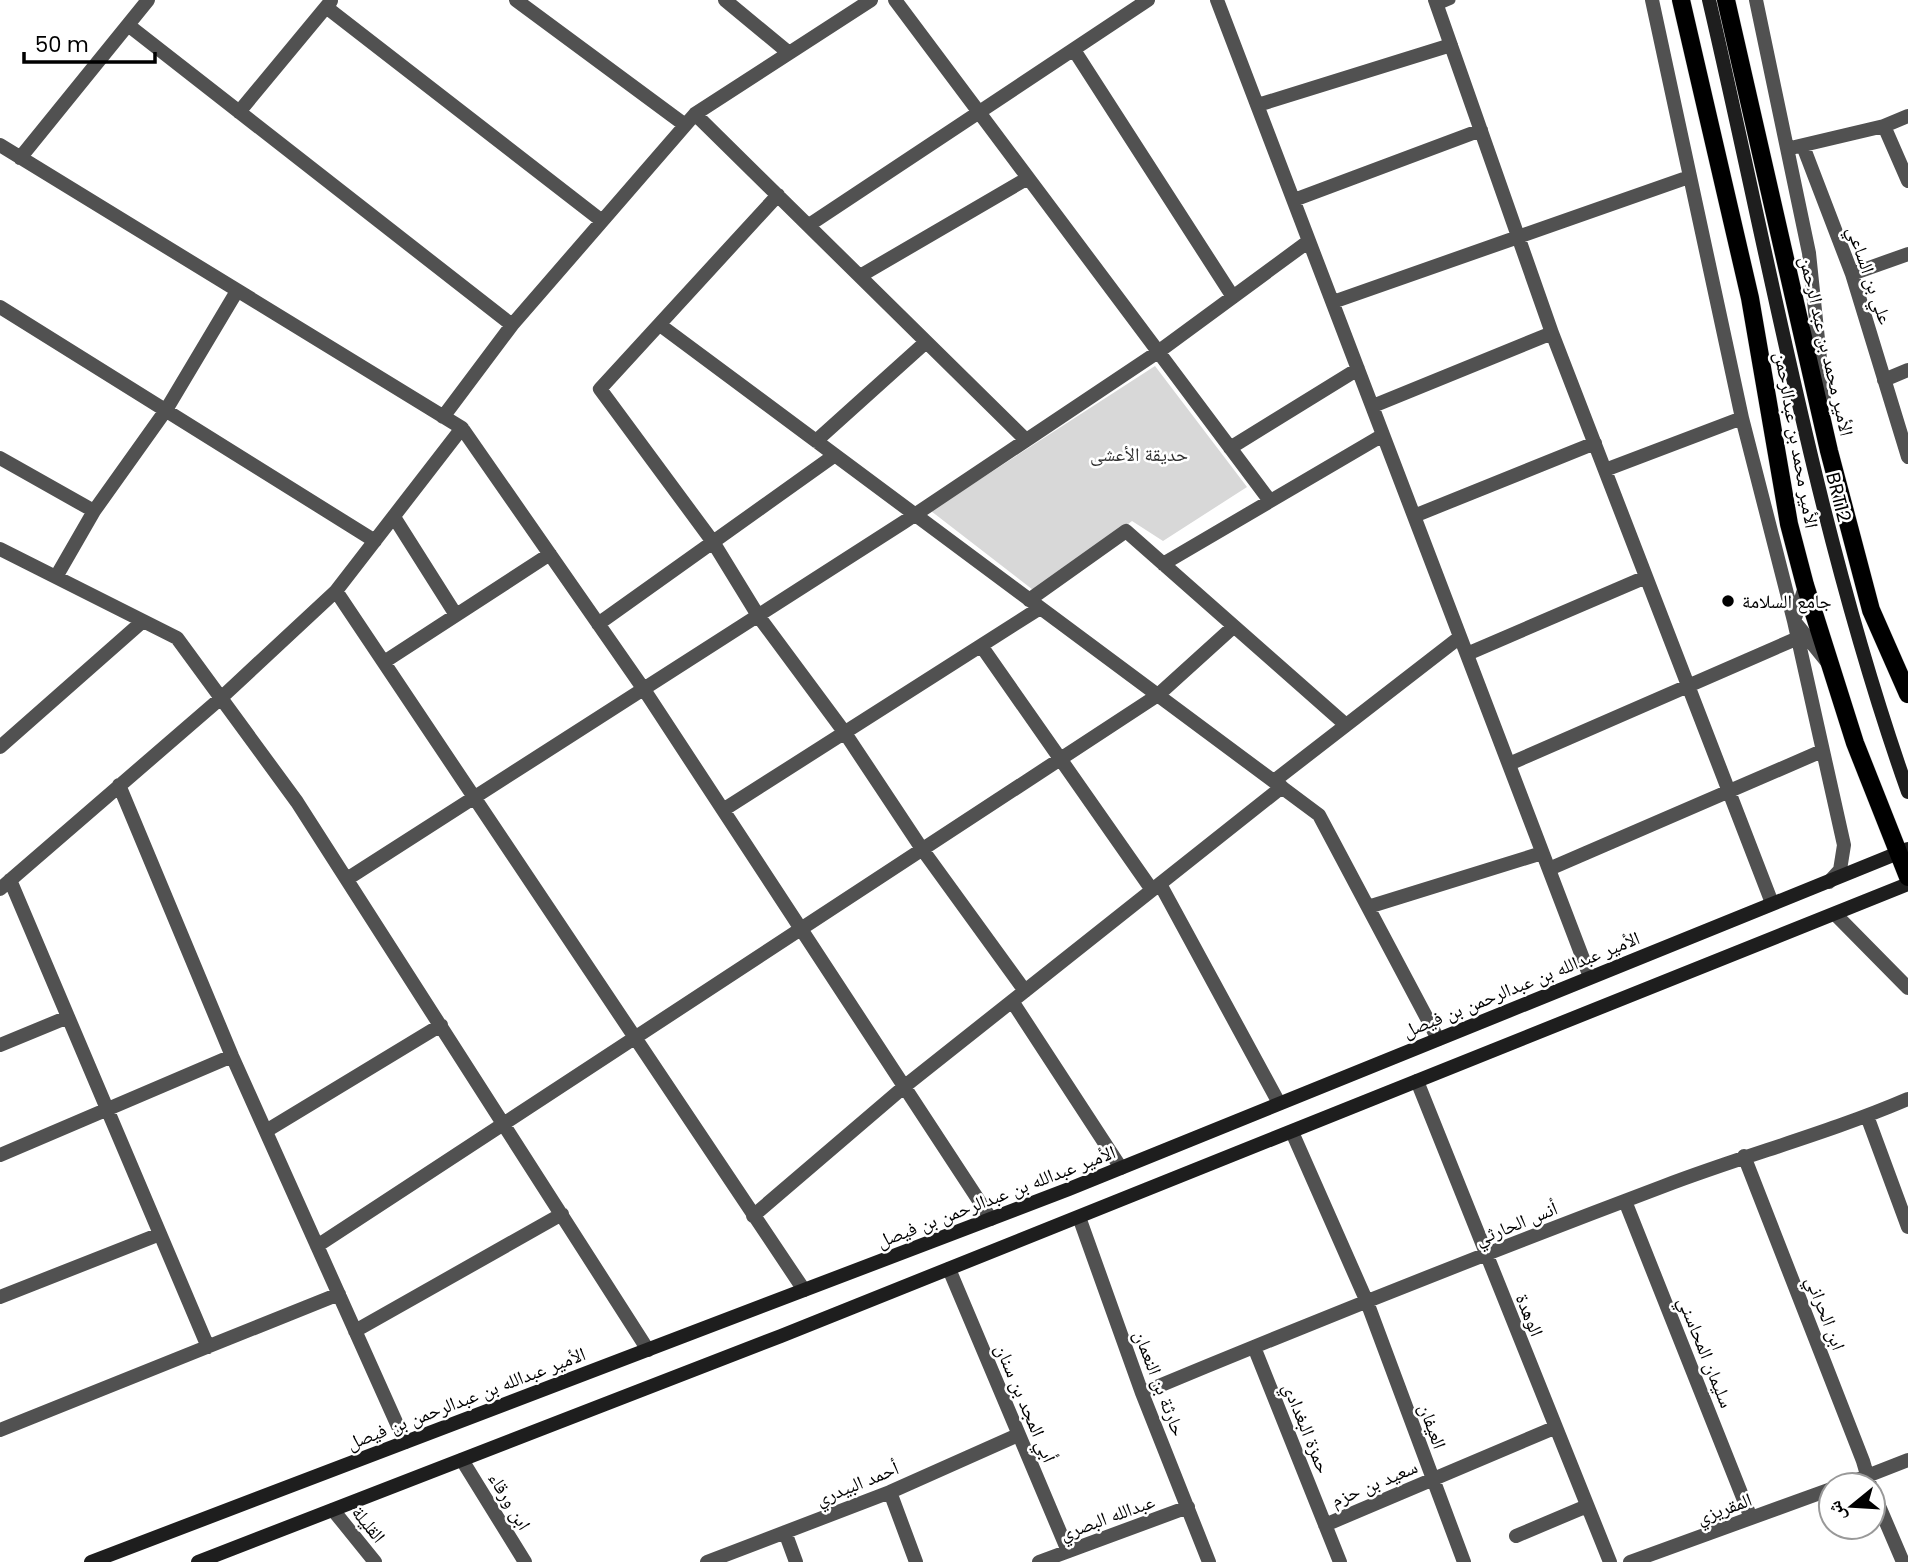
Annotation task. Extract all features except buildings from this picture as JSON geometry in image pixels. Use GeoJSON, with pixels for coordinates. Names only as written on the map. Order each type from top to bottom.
{"type":"FeatureCollection","features":[{"type":"Feature","properties":{"kind":"main road","name":"الأمير محمد بن عبدالرحمن"},"geometry":{"type":"LineString","coordinates":[[1681,0],[1750,298],[1789,524],[1805,587],[1828,663],[1903,852],[1908,877]]}},
{"type":"Feature","properties":{"kind":"main road","name":"BRT12"},"geometry":{"type":"LineString","coordinates":[[1709,0],[1809,457],[1875,699],[1908,792]]}},
{"type":"Feature","properties":{"kind":"main road","name":"الأمير محمد بن عبد الرحمن"},"geometry":{"type":"LineString","coordinates":[[1727,0],[1829,451],[1871,610],[1908,694]]}},
{"type":"Feature","properties":{"kind":"main road","name":"الأمير عبدالله بن عبدالرحمن بن فيصل"},"geometry":{"type":"LineString","coordinates":[[91,1562],[991,1219],[1903,852]]}},
{"type":"Feature","properties":{"kind":"main road"},"geometry":{"type":"LineString","coordinates":[[198,1562],[224,1557],[333,1510],[1079,1217],[1908,884]]}},
{"type":"Feature","properties":{"kind":"street"},"geometry":{"type":"LineString","coordinates":[[20,158],[148,0]]}},
{"type":"Feature","properties":{"kind":"street"},"geometry":{"type":"LineString","coordinates":[[516,0],[690,119],[778,195],[1026,440]]}},
{"type":"Feature","properties":{"kind":"street"},"geometry":{"type":"LineString","coordinates":[[725,0],[789,53]]}},
{"type":"Feature","properties":{"kind":"street"},"geometry":{"type":"LineString","coordinates":[[443,417],[512,325],[690,119],[871,0]]}},
{"type":"Feature","properties":{"kind":"street"},"geometry":{"type":"LineString","coordinates":[[895,0],[1270,501]]}},
{"type":"Feature","properties":{"kind":"street"},"geometry":{"type":"LineString","coordinates":[[809,225],[1148,0]]}},
{"type":"Feature","properties":{"kind":"street"},"geometry":{"type":"LineString","coordinates":[[1217,0],[1590,977]]}},
{"type":"Feature","properties":{"kind":"street"},"geometry":{"type":"LineString","coordinates":[[1652,0],[1742,418],[1794,621],[1844,845],[1840,870],[1826,885]]}},
{"type":"Feature","properties":{"kind":"street","name":"الأمير محمد بن عبدالرحمن"},"geometry":{"type":"LineString","coordinates":[[1756,0],[1809,253],[1829,451]]}},
{"type":"Feature","properties":{"kind":"street"},"geometry":{"type":"LineString","coordinates":[[1441,2],[1451,45],[1552,333],[1772,903]]}},
{"type":"Feature","properties":{"kind":"street"},"geometry":{"type":"LineString","coordinates":[[239,112],[329,4],[602,221]]}},
{"type":"Feature","properties":{"kind":"street"},"geometry":{"type":"LineString","coordinates":[[128,25],[512,325]]}},
{"type":"Feature","properties":{"kind":"street"},"geometry":{"type":"LineString","coordinates":[[1258,105],[1451,45]]}},
{"type":"Feature","properties":{"kind":"street"},"geometry":{"type":"LineString","coordinates":[[1074,50],[1233,297]]}},
{"type":"Feature","properties":{"kind":"street"},"geometry":{"type":"LineString","coordinates":[[1787,147],[1803,146],[1884,126],[1908,116]]}},
{"type":"Feature","properties":{"kind":"street"},"geometry":{"type":"LineString","coordinates":[[1884,126],[1908,181]]}},
{"type":"Feature","properties":{"kind":"street"},"geometry":{"type":"LineString","coordinates":[[1294,200],[1481,130]]}},
{"type":"Feature","properties":{"kind":"street"},"geometry":{"type":"LineString","coordinates":[[0,145],[462,428],[645,691],[991,1219]]}},
{"type":"Feature","properties":{"kind":"street","name":"علي بن الساعي"},"geometry":{"type":"LineString","coordinates":[[1803,146],[1852,274],[1908,457]]}},
{"type":"Feature","properties":{"kind":"street"},"geometry":{"type":"LineString","coordinates":[[1333,302],[1689,177]]}},
{"type":"Feature","properties":{"kind":"street"},"geometry":{"type":"LineString","coordinates":[[860,276],[1028,178]]}},
{"type":"Feature","properties":{"kind":"street"},"geometry":{"type":"LineString","coordinates":[[778,195],[600,389],[713,542],[759,617],[845,733],[922,849],[1025,991]]}},
{"type":"Feature","properties":{"kind":"street"},"geometry":{"type":"LineString","coordinates":[[347,879],[473,797],[645,691],[915,515],[1158,352],[1309,241]]}},
{"type":"Feature","properties":{"kind":"street"},"geometry":{"type":"LineString","coordinates":[[1852,274],[1908,254]]}},
{"type":"Feature","properties":{"kind":"street"},"geometry":{"type":"LineString","coordinates":[[56,577],[94,511],[166,410],[237,291]]}},
{"type":"Feature","properties":{"kind":"street"},"geometry":{"type":"LineString","coordinates":[[0,307],[375,541]]}},
{"type":"Feature","properties":{"kind":"street"},"geometry":{"type":"LineString","coordinates":[[660,325],[1319,815],[1438,1039]]}},
{"type":"Feature","properties":{"kind":"street"},"geometry":{"type":"LineString","coordinates":[[1373,406],[1552,333]]}},
{"type":"Feature","properties":{"kind":"street"},"geometry":{"type":"LineString","coordinates":[[816,441],[926,342]]}},
{"type":"Feature","properties":{"kind":"street"},"geometry":{"type":"LineString","coordinates":[[1230,448],[1358,369]]}},
{"type":"Feature","properties":{"kind":"street"},"geometry":{"type":"LineString","coordinates":[[1884,380],[1908,370]]}},
{"type":"Feature","properties":{"kind":"street"},"geometry":{"type":"LineString","coordinates":[[1605,470],[1742,418]]}},
{"type":"Feature","properties":{"kind":"street"},"geometry":{"type":"LineString","coordinates":[[208,1347],[68,1017],[5,885],[221,698],[336,591],[462,428]]}},
{"type":"Feature","properties":{"kind":"street"},"geometry":{"type":"LineString","coordinates":[[1163,564],[1384,435]]}},
{"type":"Feature","properties":{"kind":"street"},"geometry":{"type":"LineString","coordinates":[[1414,516],[1595,443]]}},
{"type":"Feature","properties":{"kind":"street"},"geometry":{"type":"LineString","coordinates":[[598,624],[835,456]]}},
{"type":"Feature","properties":{"kind":"street"},"geometry":{"type":"LineString","coordinates":[[0,458],[94,511]]}},
{"type":"Feature","properties":{"kind":"street"},"geometry":{"type":"LineString","coordinates":[[394,517],[456,615]]}},
{"type":"Feature","properties":{"kind":"street"},"geometry":{"type":"LineString","coordinates":[[723,810],[982,647],[1126,531],[1232,628],[1346,725]]}},
{"type":"Feature","properties":{"kind":"street"},"geometry":{"type":"LineString","coordinates":[[0,549],[177,638],[297,802],[648,1350]]}},
{"type":"Feature","properties":{"kind":"street"},"geometry":{"type":"LineString","coordinates":[[384,662],[550,554]]}},
{"type":"Feature","properties":{"kind":"street"},"geometry":{"type":"LineString","coordinates":[[1466,654],[1646,577]]}},
{"type":"Feature","properties":{"kind":"street"},"geometry":{"type":"LineString","coordinates":[[1794,621],[1805,587]]}},
{"type":"Feature","properties":{"kind":"street"},"geometry":{"type":"LineString","coordinates":[[336,591],[633,1039],[804,1290]]}},
{"type":"Feature","properties":{"kind":"street"},"geometry":{"type":"LineString","coordinates":[[1,743],[143,621]]}},
{"type":"Feature","properties":{"kind":"street"},"geometry":{"type":"LineString","coordinates":[[1794,621],[1828,663]]}},
{"type":"Feature","properties":{"kind":"street"},"geometry":{"type":"LineString","coordinates":[[317,1245],[1157,695],[1232,628]]}},
{"type":"Feature","properties":{"kind":"street"},"geometry":{"type":"LineString","coordinates":[[753,1216],[905,1086],[1156,887],[1346,725],[1460,637]]}},
{"type":"Feature","properties":{"kind":"street"},"geometry":{"type":"LineString","coordinates":[[1509,764],[1798,638]]}},
{"type":"Feature","properties":{"kind":"street"},"geometry":{"type":"LineString","coordinates":[[982,647],[1156,887],[1279,1104]]}},
{"type":"Feature","properties":{"kind":"street"},"geometry":{"type":"LineString","coordinates":[[1549,869],[1822,751]]}},
{"type":"Feature","properties":{"kind":"street"},"geometry":{"type":"LineString","coordinates":[[119,785],[232,1056],[405,1443]]}},
{"type":"Feature","properties":{"kind":"street"},"geometry":{"type":"LineString","coordinates":[[1368,907],[1542,853]]}},
{"type":"Feature","properties":{"kind":"street"},"geometry":{"type":"LineString","coordinates":[[1835,914],[1908,988]]}},
{"type":"Feature","properties":{"kind":"street"},"geometry":{"type":"LineString","coordinates":[[1012,1001],[1121,1168]]}},
{"type":"Feature","properties":{"kind":"street"},"geometry":{"type":"LineString","coordinates":[[0,1045],[68,1017]]}},
{"type":"Feature","properties":{"kind":"street"},"geometry":{"type":"LineString","coordinates":[[266,1131],[441,1025]]}},
{"type":"Feature","properties":{"kind":"street"},"geometry":{"type":"LineString","coordinates":[[0,1156],[232,1056]]}},
{"type":"Feature","properties":{"kind":"street","name":"الوهدة"},"geometry":{"type":"LineString","coordinates":[[1417,1082],[1610,1562]]}},
{"type":"Feature","properties":{"kind":"street","name":"أنس الحارثي"},"geometry":{"type":"LineString","coordinates":[[1142,1393],[1625,1200],[1744,1156],[1867,1116],[1908,1098]]}},
{"type":"Feature","properties":{"kind":"street"},"geometry":{"type":"LineString","coordinates":[[1867,1116],[1908,1227]]}},
{"type":"Feature","properties":{"kind":"street","name":"العيفان"},"geometry":{"type":"LineString","coordinates":[[1292,1132],[1367,1302],[1464,1562]]}},
{"type":"Feature","properties":{"kind":"street","name":"ابن الحراني"},"geometry":{"type":"LineString","coordinates":[[1744,1156],[1866,1471]]}},
{"type":"Feature","properties":{"kind":"street","name":"سليمان المحاسني"},"geometry":{"type":"LineString","coordinates":[[1625,1200],[1751,1518]]}},
{"type":"Feature","properties":{"kind":"street"},"geometry":{"type":"LineString","coordinates":[[355,1331],[562,1213]]}},
{"type":"Feature","properties":{"kind":"street","name":"حارثة بن النعمان"},"geometry":{"type":"LineString","coordinates":[[1079,1217],[1142,1393],[1209,1562]]}},
{"type":"Feature","properties":{"kind":"street"},"geometry":{"type":"LineString","coordinates":[[0,1297],[160,1234]]}},
{"type":"Feature","properties":{"kind":"street","name":"أبي المجد بن سنان"},"geometry":{"type":"LineString","coordinates":[[948,1269],[1068,1552]]}},
{"type":"Feature","properties":{"kind":"street"},"geometry":{"type":"LineString","coordinates":[[0,1430],[339,1294]]}},
{"type":"Feature","properties":{"kind":"street","name":"حمزة البغدادي"},"geometry":{"type":"LineString","coordinates":[[1254,1347],[1340,1562]]}},
{"type":"Feature","properties":{"kind":"street","name":"سعيد بن حزم"},"geometry":{"type":"LineString","coordinates":[[1325,1525],[1554,1428]]}},
{"type":"Feature","properties":{"kind":"street","name":"أحمد البيدري"},"geometry":{"type":"LineString","coordinates":[[707,1562],[890,1492],[1018,1435]]}},
{"type":"Feature","properties":{"kind":"street","name":"ابن ورقاء"},"geometry":{"type":"LineString","coordinates":[[463,1460],[525,1562]]}},
{"type":"Feature","properties":{"kind":"street"},"geometry":{"type":"LineString","coordinates":[[1887,1471],[1908,1460]]}},
{"type":"Feature","properties":{"kind":"street"},"geometry":{"type":"LineString","coordinates":[[890,1492],[916,1562]]}},
{"type":"Feature","properties":{"kind":"street","name":"المقريزي"},"geometry":{"type":"LineString","coordinates":[[1630,1562],[1817,1494]]}},
{"type":"Feature","properties":{"kind":"street"},"geometry":{"type":"LineString","coordinates":[[1516,1536],[1587,1506]]}},
{"type":"Feature","properties":{"kind":"street","name":"عبدالله البصري"},"geometry":{"type":"LineString","coordinates":[[1039,1562],[1188,1507]]}},
{"type":"Feature","properties":{"kind":"street","name":"القليلة"},"geometry":{"type":"LineString","coordinates":[[333,1510],[375,1562]]}},
{"type":"Feature","properties":{"kind":"street"},"geometry":{"type":"LineString","coordinates":[[1887,1525],[1903,1562]]}},
{"type":"Feature","properties":{"kind":"street"},"geometry":{"type":"LineString","coordinates":[[785,1532],[796,1562]]}},
{"type":"Feature","properties":{"kind":"green space","name":"حديقة الأعشى"},"geometry":{"type":"Polygon","coordinates":[[[1155,366],[1247,487],[1163,541],[1132,521],[1037,593],[931,511],[1155,366]]]}},
{"type":"Feature","properties":{"kind":"place","name":"جامع السلامة"},"geometry":{"type":"Point","coordinates":[1728,601]}}]}
